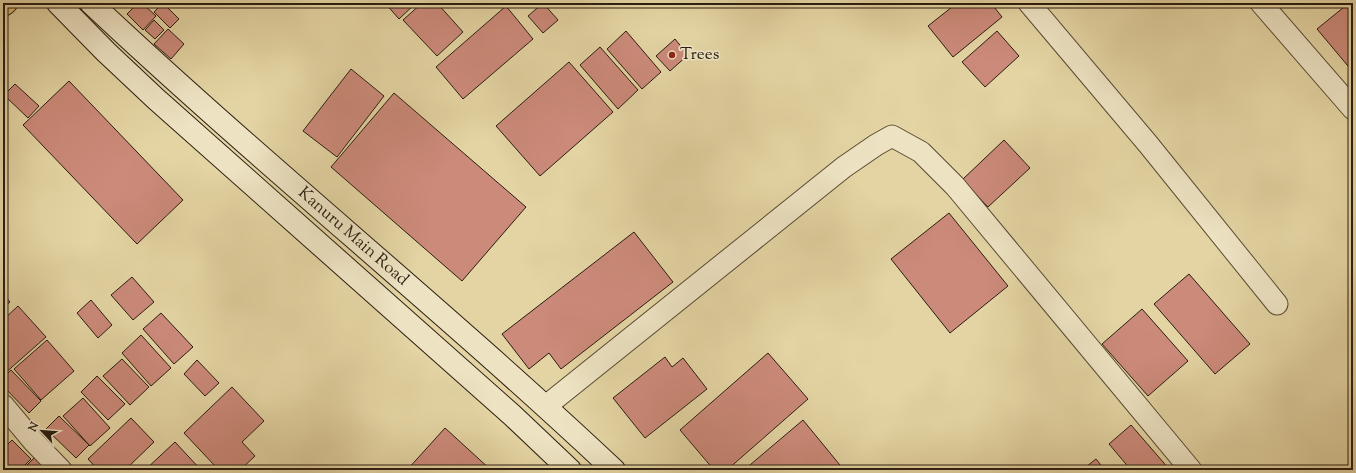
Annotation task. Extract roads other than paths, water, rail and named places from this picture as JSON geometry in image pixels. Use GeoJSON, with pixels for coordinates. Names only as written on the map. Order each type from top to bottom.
{"type":"FeatureCollection","features":[{"type":"Feature","properties":{"kind":"main road","name":"Kanuru Main Road"},"geometry":{"type":"LineString","coordinates":[[58,3],[106,52],[156,99],[506,410],[570,470]]}},
{"type":"Feature","properties":{"kind":"main road","name":"Kanuru Main Road"},"geometry":{"type":"LineString","coordinates":[[91,3],[164,72],[546,406],[614,470]]}},
{"type":"Feature","properties":{"kind":"street"},"geometry":{"type":"LineString","coordinates":[[1029,3],[1148,144],[1277,304]]}},
{"type":"Feature","properties":{"kind":"street"},"geometry":{"type":"LineString","coordinates":[[1261,3],[1353,109]]}},
{"type":"Feature","properties":{"kind":"street"},"geometry":{"type":"LineString","coordinates":[[546,406],[844,167],[892,136],[921,152],[954,186],[1192,470]]}},
{"type":"Feature","properties":{"kind":"street"},"geometry":{"type":"LineString","coordinates":[[3,405],[34,442],[61,470]]}},
{"type":"Feature","properties":{"kind":"place","name":"Trees"},"geometry":{"type":"Point","coordinates":[672,55]}}]}
